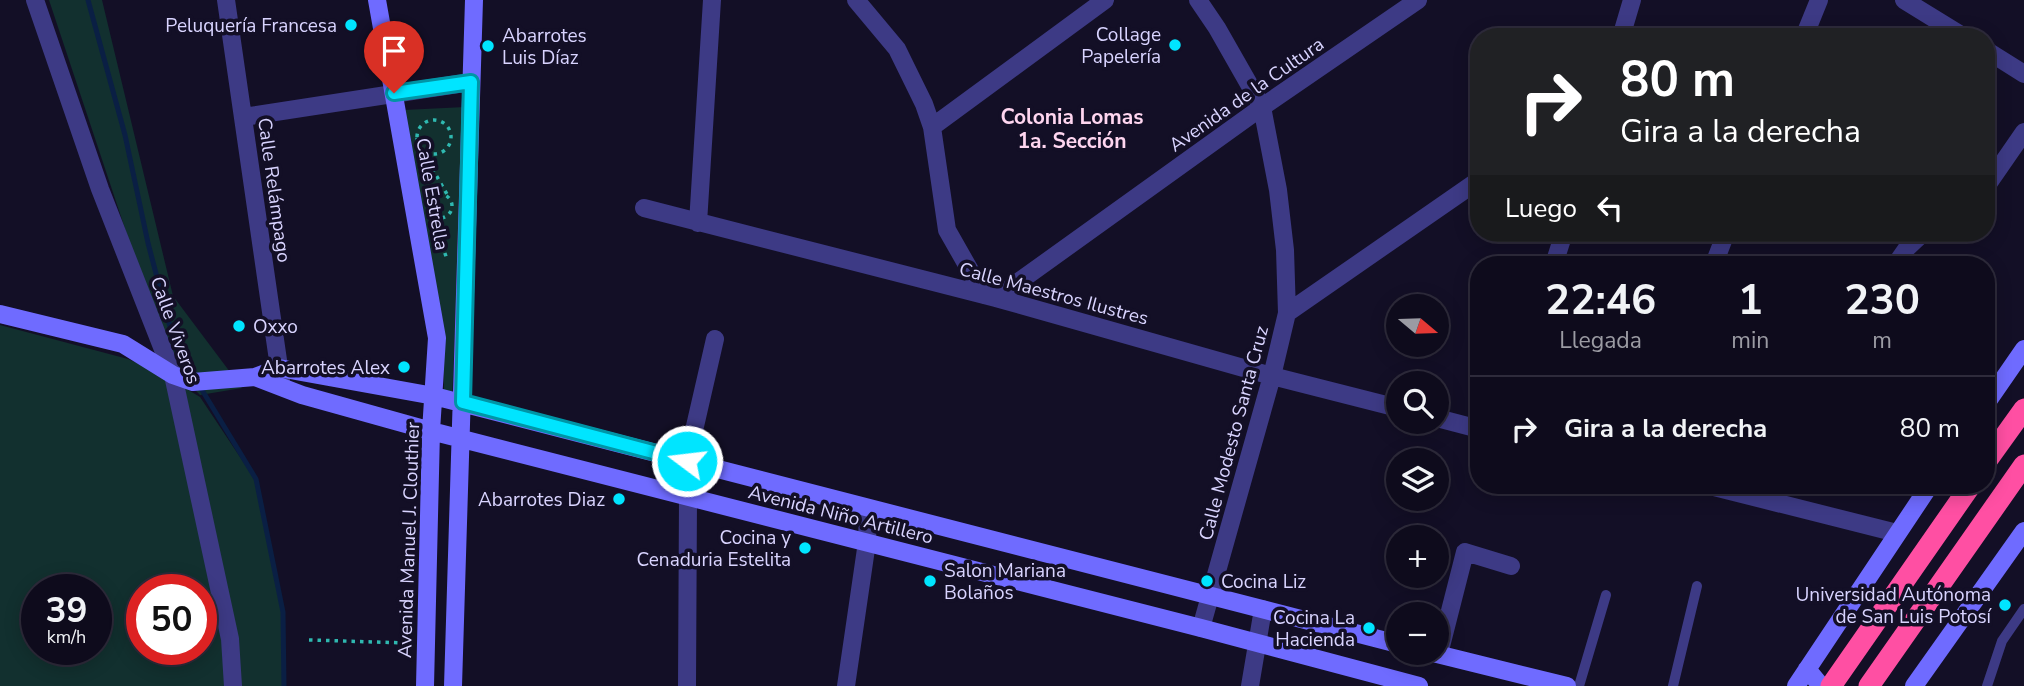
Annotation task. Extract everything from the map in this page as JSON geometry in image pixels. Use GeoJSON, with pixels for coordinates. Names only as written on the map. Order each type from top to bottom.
{"type":"FeatureCollection","features":[{"type":"Feature","properties":{"kind":"highway"},"geometry":{"type":"LineString","coordinates":[[1995,450],[2024,409]]}},
{"type":"Feature","properties":{"kind":"highway"},"geometry":{"type":"LineString","coordinates":[[1869,686],[2024,465]]}},
{"type":"Feature","properties":{"kind":"highway"},"geometry":{"type":"LineString","coordinates":[[1831,686],[1964,494]]}},
{"type":"Feature","properties":{"kind":"main road","name":"Calle Estrella"},"geometry":{"type":"LineString","coordinates":[[377,0],[437,338],[434,396]]}},
{"type":"Feature","properties":{"kind":"main road"},"geometry":{"type":"LineString","coordinates":[[453,686],[474,0]]}},
{"type":"Feature","properties":{"kind":"main road","name":"Avenida Niño Artillero"},"geometry":{"type":"LineString","coordinates":[[0,313],[123,344],[173,375],[193,382],[248,377],[279,368],[463,402],[868,509],[1386,641]]}},
{"type":"Feature","properties":{"kind":"main road"},"geometry":{"type":"LineString","coordinates":[[1995,387],[2024,349]]}},
{"type":"Feature","properties":{"kind":"main road","name":"Avenida Niño Artillero"},"geometry":{"type":"LineString","coordinates":[[248,377],[302,396],[431,431],[1419,686]]}},
{"type":"Feature","properties":{"kind":"main road","name":"Avenida Manuel J. Clouthier"},"geometry":{"type":"LineString","coordinates":[[425,686],[434,396]]}},
{"type":"Feature","properties":{"kind":"main road"},"geometry":{"type":"LineString","coordinates":[[1796,686],[1924,494]]}},
{"type":"Feature","properties":{"kind":"main road"},"geometry":{"type":"LineString","coordinates":[[1914,686],[2024,531]]}},
{"type":"Feature","properties":{"kind":"main road"},"geometry":{"type":"LineString","coordinates":[[1449,657],[1567,686]]}},
{"type":"Feature","properties":{"kind":"main road"},"geometry":{"type":"LineString","coordinates":[[1807,669],[1821,686]]}},
{"type":"Feature","properties":{"kind":"street","name":"Calle Viveros"},"geometry":{"type":"LineString","coordinates":[[35,0],[100,189],[173,375],[230,639],[233,686]]}},
{"type":"Feature","properties":{"kind":"street","name":"Calle Relámpago"},"geometry":{"type":"LineString","coordinates":[[226,0],[281,387]]}},
{"type":"Feature","properties":{"kind":"street"},"geometry":{"type":"LineString","coordinates":[[698,223],[712,0]]}},
{"type":"Feature","properties":{"kind":"street"},"geometry":{"type":"LineString","coordinates":[[856,0],[897,49],[924,104],[932,127],[947,230],[990,297]]}},
{"type":"Feature","properties":{"kind":"street"},"geometry":{"type":"LineString","coordinates":[[932,127],[1105,0]]}},
{"type":"Feature","properties":{"kind":"street"},"geometry":{"type":"LineString","coordinates":[[1198,0],[1262,107],[1278,190],[1285,250],[1287,313]]}},
{"type":"Feature","properties":{"kind":"street","name":"Avenida de la Cultura"},"geometry":{"type":"LineString","coordinates":[[990,297],[1418,0]]}},
{"type":"Feature","properties":{"kind":"street"},"geometry":{"type":"LineString","coordinates":[[1624,28],[1632,0]]}},
{"type":"Feature","properties":{"kind":"street"},"geometry":{"type":"LineString","coordinates":[[1808,28],[1819,0]]}},
{"type":"Feature","properties":{"kind":"street"},"geometry":{"type":"LineString","coordinates":[[1905,0],[1950,28]]}},
{"type":"Feature","properties":{"kind":"street"},"geometry":{"type":"LineString","coordinates":[[1995,56],[2024,74]]}},
{"type":"Feature","properties":{"kind":"street"},"geometry":{"type":"LineString","coordinates":[[244,117],[471,82]]}},
{"type":"Feature","properties":{"kind":"street"},"geometry":{"type":"LineString","coordinates":[[1995,174],[2024,132]]}},
{"type":"Feature","properties":{"kind":"street","name":"Calle Modesto Santa Cruz"},"geometry":{"type":"LineString","coordinates":[[1201,628],[1272,376],[1287,313],[1470,186]]}},
{"type":"Feature","properties":{"kind":"street","name":"Calle Maestros Ilustres"},"geometry":{"type":"LineString","coordinates":[[643,208],[990,297],[1386,405]]}},
{"type":"Feature","properties":{"kind":"street"},"geometry":{"type":"LineString","coordinates":[[1902,256],[1913,242]]}},
{"type":"Feature","properties":{"kind":"street"},"geometry":{"type":"LineString","coordinates":[[687,461],[715,339]]}},
{"type":"Feature","properties":{"kind":"street"},"geometry":{"type":"LineString","coordinates":[[1449,421],[1470,427]]}},
{"type":"Feature","properties":{"kind":"street"},"geometry":{"type":"LineString","coordinates":[[1763,494],[1897,533]]}},
{"type":"Feature","properties":{"kind":"street"},"geometry":{"type":"LineString","coordinates":[[687,686],[688,498]]}},
{"type":"Feature","properties":{"kind":"street"},"geometry":{"type":"LineString","coordinates":[[846,686],[867,542],[868,509]]}},
{"type":"Feature","properties":{"kind":"street"},"geometry":{"type":"LineString","coordinates":[[1449,608],[1465,552],[1511,566]]}},
{"type":"Feature","properties":{"kind":"street"},"geometry":{"type":"LineString","coordinates":[[1250,686],[1263,609]]}},
{"type":"Feature","properties":{"kind":"lane"},"geometry":{"type":"LineString","coordinates":[[1674,686],[1697,586]]}},
{"type":"Feature","properties":{"kind":"lane"},"geometry":{"type":"LineString","coordinates":[[1579,686],[1606,595]]}},
{"type":"Feature","properties":{"kind":"lane"},"geometry":{"type":"LineString","coordinates":[[1987,686],[2002,641],[2024,609]]}},
{"type":"Feature","properties":{"kind":"path"},"geometry":{"type":"LineString","coordinates":[[419,147],[429,154],[445,150],[451,135],[447,126],[433,120],[422,124],[416,135],[419,147],[452,206],[449,214],[438,219],[431,215]]}},
{"type":"Feature","properties":{"kind":"path"},"geometry":{"type":"LineString","coordinates":[[447,260],[427,204],[431,197],[438,194],[449,199]]}},
{"type":"Feature","properties":{"kind":"path"},"geometry":{"type":"LineString","coordinates":[[309,640],[425,643]]}},
{"type":"Feature","properties":{"kind":"green space"},"geometry":{"type":"Polygon","coordinates":[[[49,0],[102,0],[173,296],[242,388],[200,395],[170,364],[49,0]]]}},
{"type":"Feature","properties":{"kind":"green space"},"geometry":{"type":"Polygon","coordinates":[[[465,107],[452,398],[444,396],[443,337],[404,110],[465,107]]]}},
{"type":"Feature","properties":{"kind":"green space"},"geometry":{"type":"Polygon","coordinates":[[[0,325],[128,359],[162,374],[200,397],[256,481],[283,614],[284,686],[0,686],[0,325]]]}},
{"type":"Feature","properties":{"kind":"waterway"},"geometry":{"type":"LineString","coordinates":[[88,0],[125,135],[148,243],[173,338],[195,376]]}},
{"type":"Feature","properties":{"kind":"waterway"},"geometry":{"type":"LineString","coordinates":[[199,385],[256,479],[283,612],[284,686]]}},
{"type":"Feature","properties":{"kind":"place","name":"Peluquería Francesa"},"geometry":{"type":"Point","coordinates":[351,25]}},
{"type":"Feature","properties":{"kind":"place","name":"Collage Papelería"},"geometry":{"type":"Point","coordinates":[1175,45]}},
{"type":"Feature","properties":{"kind":"place","name":"Abarrotes Luis Díaz"},"geometry":{"type":"Point","coordinates":[488,46]}},
{"type":"Feature","properties":{"kind":"place","name":"Oxxo"},"geometry":{"type":"Point","coordinates":[239,326]}},
{"type":"Feature","properties":{"kind":"place","name":"Abarrotes Alex"},"geometry":{"type":"Point","coordinates":[404,367]}},
{"type":"Feature","properties":{"kind":"place","name":"Abarrotes Diaz"},"geometry":{"type":"Point","coordinates":[619,499]}},
{"type":"Feature","properties":{"kind":"place","name":"Cocina y Cenaduria Estelita"},"geometry":{"type":"Point","coordinates":[805,548]}},
{"type":"Feature","properties":{"kind":"place","name":"Salon Mariana Bolaños"},"geometry":{"type":"Point","coordinates":[930,581]}},
{"type":"Feature","properties":{"kind":"place","name":"Cocina Liz"},"geometry":{"type":"Point","coordinates":[1207,581]}},
{"type":"Feature","properties":{"kind":"place","name":"Universidad Autónoma de San Luis Potosí"},"geometry":{"type":"Point","coordinates":[2005,605]}},
{"type":"Feature","properties":{"kind":"place","name":"Cocina La Hacienda"},"geometry":{"type":"Point","coordinates":[1369,628]}},
{"type":"Feature","properties":{"kind":"district","name":"Colonia Lomas 1a. Sección"},"geometry":{"type":"Point","coordinates":[1072,129]}},
{"type":"Feature","properties":{"kind":"route"},"geometry":{"type":"LineString","coordinates":[[394,93],[471,82],[463,402],[687,461]]}}]}
